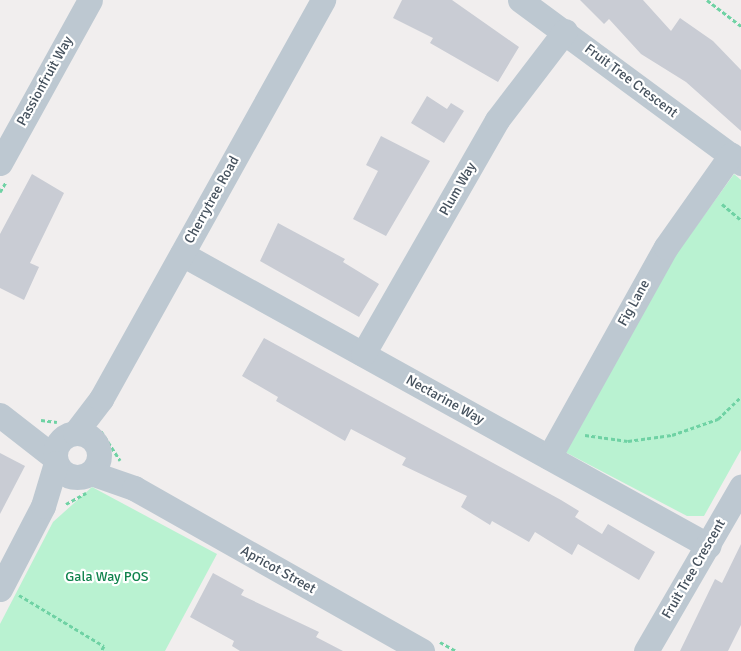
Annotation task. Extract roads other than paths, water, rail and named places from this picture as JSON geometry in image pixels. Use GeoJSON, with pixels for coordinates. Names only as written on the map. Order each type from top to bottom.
{"type":"FeatureCollection","features":[{"type":"Feature","properties":{"kind":"street","name":"Passionfruit Way"},"geometry":{"type":"LineString","coordinates":[[0,163],[90,0]]}},
{"type":"Feature","properties":{"kind":"street","name":"Cherrytree Road"},"geometry":{"type":"LineString","coordinates":[[6,590],[43,506],[76,454],[101,399],[323,0]]}},
{"type":"Feature","properties":{"kind":"street","name":"Fruit Tree Crescent"},"geometry":{"type":"LineString","coordinates":[[520,0],[565,31],[736,159]]}},
{"type":"Feature","properties":{"kind":"street","name":"Plum Way"},"geometry":{"type":"LineString","coordinates":[[363,354],[497,120],[565,31]]}},
{"type":"Feature","properties":{"kind":"street","name":"Fig Lane"},"geometry":{"type":"LineString","coordinates":[[548,457],[666,246],[706,190],[736,159]]}},
{"type":"Feature","properties":{"kind":"street","name":"Nectarine Way"},"geometry":{"type":"LineString","coordinates":[[182,254],[709,546]]}},
{"type":"Feature","properties":{"kind":"street","name":"Apricot Street"},"geometry":{"type":"LineString","coordinates":[[5,418],[76,454],[422,651]]}},
{"type":"Feature","properties":{"kind":"street","name":"Fruit Tree Crescent"},"geometry":{"type":"LineString","coordinates":[[646,651],[709,546],[741,487]]}},
{"type":"Feature","properties":{"kind":"park label","name":"Gala Way POS"},"geometry":{"type":"Point","coordinates":[107,577]}}]}
